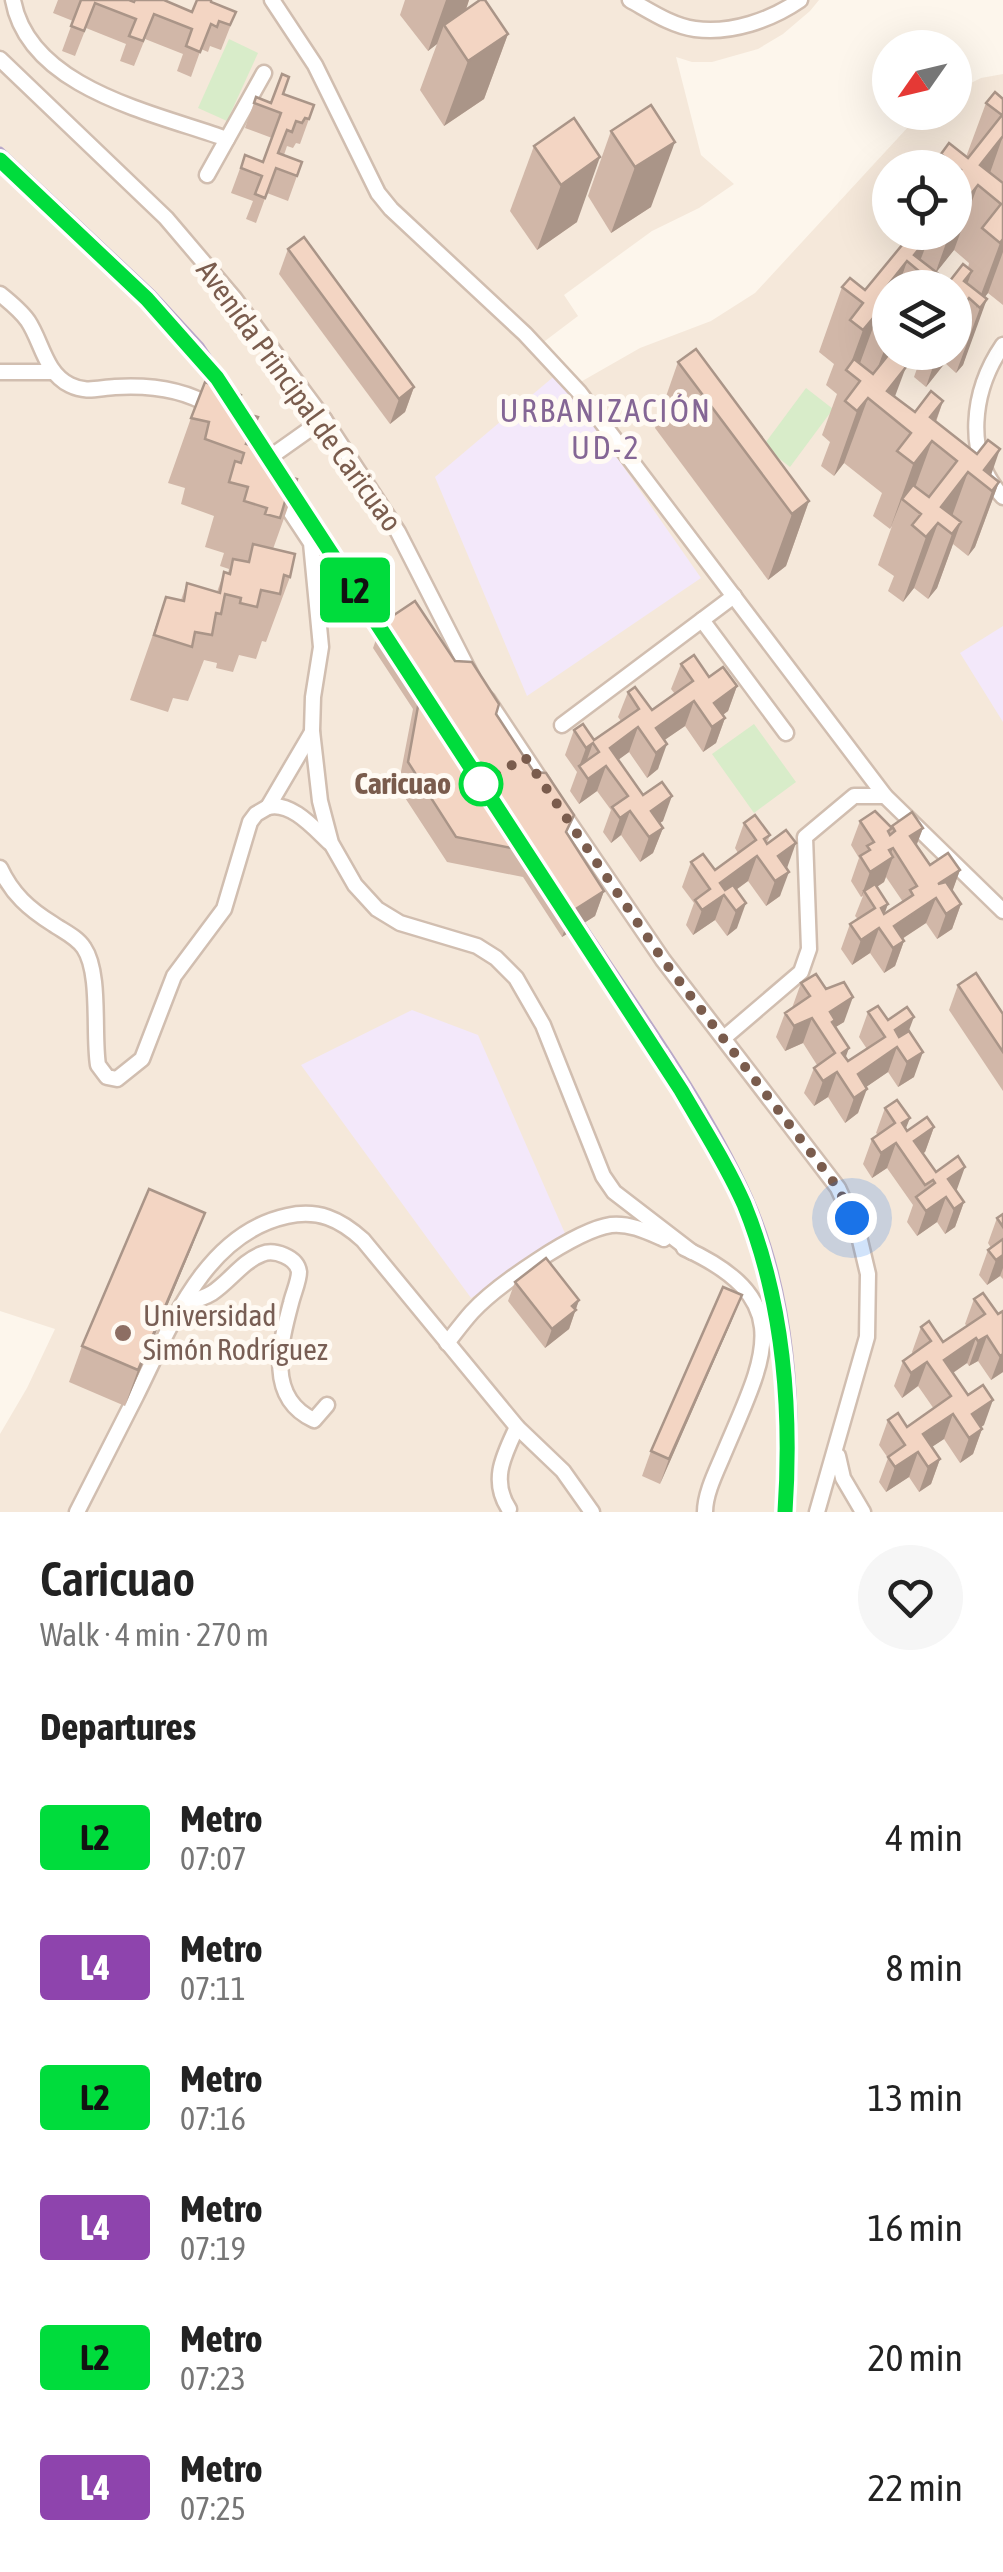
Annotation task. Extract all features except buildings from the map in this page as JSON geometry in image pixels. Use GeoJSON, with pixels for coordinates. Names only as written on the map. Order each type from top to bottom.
{"type":"FeatureCollection","features":[{"type":"Feature","properties":{"kind":"street"},"geometry":{"type":"LineString","coordinates":[[13,0],[28,38],[58,71],[86,88],[228,139]]}},
{"type":"Feature","properties":{"kind":"street"},"geometry":{"type":"LineString","coordinates":[[272,0],[315,65],[378,193],[525,334],[579,392],[885,796],[1003,911]]}},
{"type":"Feature","properties":{"kind":"street"},"geometry":{"type":"LineString","coordinates":[[630,0],[694,29],[765,20],[800,0]]}},
{"type":"Feature","properties":{"kind":"street","name":"Avenida Principal de Caricuao"},"geometry":{"type":"LineString","coordinates":[[0,58],[192,246],[324,419],[398,532],[466,668],[624,905],[838,1188],[862,1244],[868,1274],[867,1337],[818,1512]]}},
{"type":"Feature","properties":{"kind":"street"},"geometry":{"type":"LineString","coordinates":[[208,175],[264,74]]}},
{"type":"Feature","properties":{"kind":"street"},"geometry":{"type":"LineString","coordinates":[[0,294],[28,322],[53,372],[64,382],[85,390],[142,388],[186,394],[213,408],[224,422]]}},
{"type":"Feature","properties":{"kind":"street"},"geometry":{"type":"LineString","coordinates":[[1003,346],[983,387],[974,419],[982,461],[1003,497]]}},
{"type":"Feature","properties":{"kind":"street"},"geometry":{"type":"LineString","coordinates":[[0,372],[53,372]]}},
{"type":"Feature","properties":{"kind":"street"},"geometry":{"type":"LineString","coordinates":[[259,464],[324,419]]}},
{"type":"Feature","properties":{"kind":"street"},"geometry":{"type":"LineString","coordinates":[[248,450],[311,543],[320,647],[312,731],[320,801],[331,843],[354,885],[377,909],[400,923],[477,946],[516,978],[543,1025],[614,1192],[692,1252]]}},
{"type":"Feature","properties":{"kind":"street"},"geometry":{"type":"LineString","coordinates":[[562,725],[734,596]]}},
{"type":"Feature","properties":{"kind":"street"},"geometry":{"type":"LineString","coordinates":[[702,620],[786,734]]}},
{"type":"Feature","properties":{"kind":"street"},"geometry":{"type":"LineString","coordinates":[[268,807],[312,731]]}},
{"type":"Feature","properties":{"kind":"street"},"geometry":{"type":"LineString","coordinates":[[725,1037],[804,966],[809,949],[806,837],[854,796],[885,796]]}},
{"type":"Feature","properties":{"kind":"street"},"geometry":{"type":"LineString","coordinates":[[0,868],[12,891],[28,907],[86,950],[92,972],[98,1065],[106,1077],[117,1079],[142,1059],[174,976],[224,909],[250,822],[256,814],[275,805],[288,809],[331,843]]}},
{"type":"Feature","properties":{"kind":"street"},"geometry":{"type":"LineString","coordinates":[[78,1512],[182,1304],[212,1262],[246,1231],[281,1217],[307,1213],[331,1217],[363,1240],[517,1427],[563,1471],[592,1512]]}},
{"type":"Feature","properties":{"kind":"street"},"geometry":{"type":"LineString","coordinates":[[447,1344],[471,1313],[496,1290],[593,1229],[615,1224],[636,1227],[732,1274],[756,1302],[764,1323],[760,1364],[717,1469],[704,1512]]}},
{"type":"Feature","properties":{"kind":"street"},"geometry":{"type":"LineString","coordinates":[[182,1304],[210,1294],[262,1253],[278,1253],[293,1260],[299,1272],[286,1321],[280,1380],[292,1406],[308,1417],[314,1420],[328,1405]]}},
{"type":"Feature","properties":{"kind":"street"},"geometry":{"type":"LineString","coordinates":[[509,1509],[500,1495],[501,1462],[517,1427]]}},
{"type":"Feature","properties":{"kind":"street"},"geometry":{"type":"LineString","coordinates":[[837,1450],[843,1478],[863,1512]]}},
{"type":"Feature","properties":{"kind":"shaded area"},"geometry":{"type":"Polygon","coordinates":[[[0,0],[819,0],[783,34],[758,49],[712,62],[676,57],[701,155],[734,184],[699,208],[652,231],[564,295],[578,316],[537,347],[570,388],[640,348],[711,321],[755,293],[872,166],[872,250],[972,250],[972,150],[887,150],[905,130],[972,130],[972,82],[1003,74],[1003,1512],[0,1512],[0,1434],[55,1329],[0,1311],[0,0]]]}},
{"type":"Feature","properties":{"kind":"shaded area"},"geometry":{"type":"Polygon","coordinates":[[[558,373],[701,578],[527,696],[435,477],[558,373]]]}},
{"type":"Feature","properties":{"kind":"shaded area"},"geometry":{"type":"Polygon","coordinates":[[[1003,626],[1003,722],[960,653],[1003,626]]]}},
{"type":"Feature","properties":{"kind":"shaded area"},"geometry":{"type":"Polygon","coordinates":[[[412,1010],[478,1035],[567,1238],[471,1298],[301,1065],[412,1010]]]}},
{"type":"Feature","properties":{"kind":"green space"},"geometry":{"type":"Polygon","coordinates":[[[229,39],[258,53],[227,121],[198,108],[229,39]]]}},
{"type":"Feature","properties":{"kind":"green space"},"geometry":{"type":"Polygon","coordinates":[[[806,388],[833,409],[790,467],[763,446],[806,388]]]}},
{"type":"Feature","properties":{"kind":"green space"},"geometry":{"type":"Polygon","coordinates":[[[754,724],[796,782],[754,813],[712,754],[754,724]]]}},
{"type":"Feature","properties":{"kind":"railway"},"geometry":{"type":"LineString","coordinates":[[0,151],[152,294],[200,346],[398,645]]}},
{"type":"Feature","properties":{"kind":"railway"},"geometry":{"type":"LineString","coordinates":[[565,900],[709,1121],[749,1198],[763,1235],[775,1274],[789,1352],[791,1512]]}},
{"type":"Feature","properties":{"kind":"metro line","name":"L2"},"geometry":{"type":"LineString","coordinates":[[0,160],[147,299],[217,378],[681,1090],[742,1201],[774,1299],[787,1422],[785,1512]]}},
{"type":"Feature","properties":{"kind":"place","name":"Caricuao"},"geometry":{"type":"Point","coordinates":[481,784]}},
{"type":"Feature","properties":{"kind":"place","name":"Universidad Simón Rodríguez"},"geometry":{"type":"Point","coordinates":[123,1333]}},
{"type":"Feature","properties":{"kind":"district","name":"URBANIZACIÓN UD-2"},"geometry":{"type":"Point","coordinates":[606,430]}},
{"type":"Feature","properties":{"kind":"route"},"geometry":{"type":"LineString","coordinates":[[481,784],[525,757],[663,960],[838,1188],[852,1218]]}}]}
